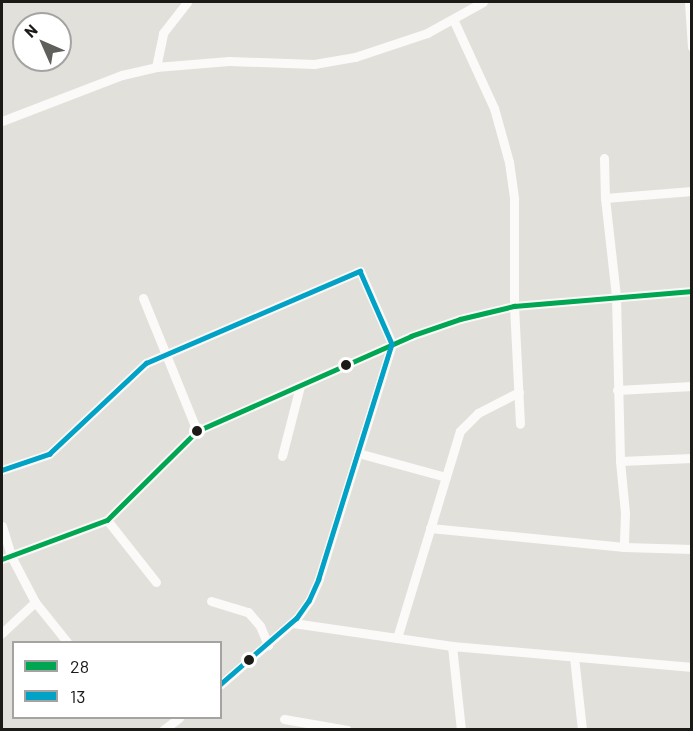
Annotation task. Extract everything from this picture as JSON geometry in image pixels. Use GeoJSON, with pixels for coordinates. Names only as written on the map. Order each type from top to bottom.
{"type":"FeatureCollection","features":[{"type":"Feature","properties":{"kind":"street"},"geometry":{"type":"LineString","coordinates":[[156,67],[163,33],[187,2]]}},
{"type":"Feature","properties":{"kind":"street"},"geometry":{"type":"LineString","coordinates":[[2,121],[122,75],[156,67],[229,61],[314,64],[396,46],[483,2]]}},
{"type":"Feature","properties":{"kind":"street"},"geometry":{"type":"LineString","coordinates":[[688,2],[692,47]]}},
{"type":"Feature","properties":{"kind":"street"},"geometry":{"type":"LineString","coordinates":[[453,19],[494,108],[506,143],[514,200],[514,306],[519,424]]}},
{"type":"Feature","properties":{"kind":"street"},"geometry":{"type":"LineString","coordinates":[[604,159],[605,198],[616,296],[617,390],[625,513],[624,547]]}},
{"type":"Feature","properties":{"kind":"street"},"geometry":{"type":"LineString","coordinates":[[605,198],[692,191]]}},
{"type":"Feature","properties":{"kind":"street"},"geometry":{"type":"LineString","coordinates":[[2,470],[49,454],[146,363],[360,271],[392,344],[315,590],[292,623],[222,683]]}},
{"type":"Feature","properties":{"kind":"street"},"geometry":{"type":"LineString","coordinates":[[6,557],[107,520],[197,431],[392,344],[460,320],[514,306],[692,291]]}},
{"type":"Feature","properties":{"kind":"street"},"geometry":{"type":"LineString","coordinates":[[143,298],[197,431]]}},
{"type":"Feature","properties":{"kind":"street"},"geometry":{"type":"LineString","coordinates":[[282,456],[300,386]]}},
{"type":"Feature","properties":{"kind":"street"},"geometry":{"type":"LineString","coordinates":[[617,390],[692,386]]}},
{"type":"Feature","properties":{"kind":"street"},"geometry":{"type":"LineString","coordinates":[[397,638],[460,431],[478,413],[519,392]]}},
{"type":"Feature","properties":{"kind":"street"},"geometry":{"type":"LineString","coordinates":[[358,453],[446,477]]}},
{"type":"Feature","properties":{"kind":"street"},"geometry":{"type":"LineString","coordinates":[[621,461],[692,458]]}},
{"type":"Feature","properties":{"kind":"street"},"geometry":{"type":"LineString","coordinates":[[107,520],[156,582]]}},
{"type":"Feature","properties":{"kind":"street"},"geometry":{"type":"LineString","coordinates":[[2,526],[6,557],[35,602],[66,641]]}},
{"type":"Feature","properties":{"kind":"street"},"geometry":{"type":"LineString","coordinates":[[430,528],[624,547],[692,549]]}},
{"type":"Feature","properties":{"kind":"street"},"geometry":{"type":"LineString","coordinates":[[211,601],[248,612],[260,626],[267,645]]}},
{"type":"Feature","properties":{"kind":"street"},"geometry":{"type":"LineString","coordinates":[[2,633],[35,602]]}},
{"type":"Feature","properties":{"kind":"street"},"geometry":{"type":"LineString","coordinates":[[292,623],[453,646],[692,668]]}},
{"type":"Feature","properties":{"kind":"street"},"geometry":{"type":"LineString","coordinates":[[453,646],[461,729]]}},
{"type":"Feature","properties":{"kind":"street"},"geometry":{"type":"LineString","coordinates":[[574,657],[582,729]]}},
{"type":"Feature","properties":{"kind":"street"},"geometry":{"type":"LineString","coordinates":[[163,729],[176,719]]}},
{"type":"Feature","properties":{"kind":"street"},"geometry":{"type":"LineString","coordinates":[[284,719],[347,729]]}},
{"type":"Feature","properties":{"kind":"transit line","name":"13"},"geometry":{"type":"LineString","coordinates":[[2,470],[49,454],[146,363],[360,271],[392,344],[319,579],[309,601],[297,618],[222,683]]}},
{"type":"Feature","properties":{"kind":"transit line","name":"28"},"geometry":{"type":"LineString","coordinates":[[2,559],[107,520],[197,431],[411,336],[460,319],[514,306],[692,291]]}}]}
